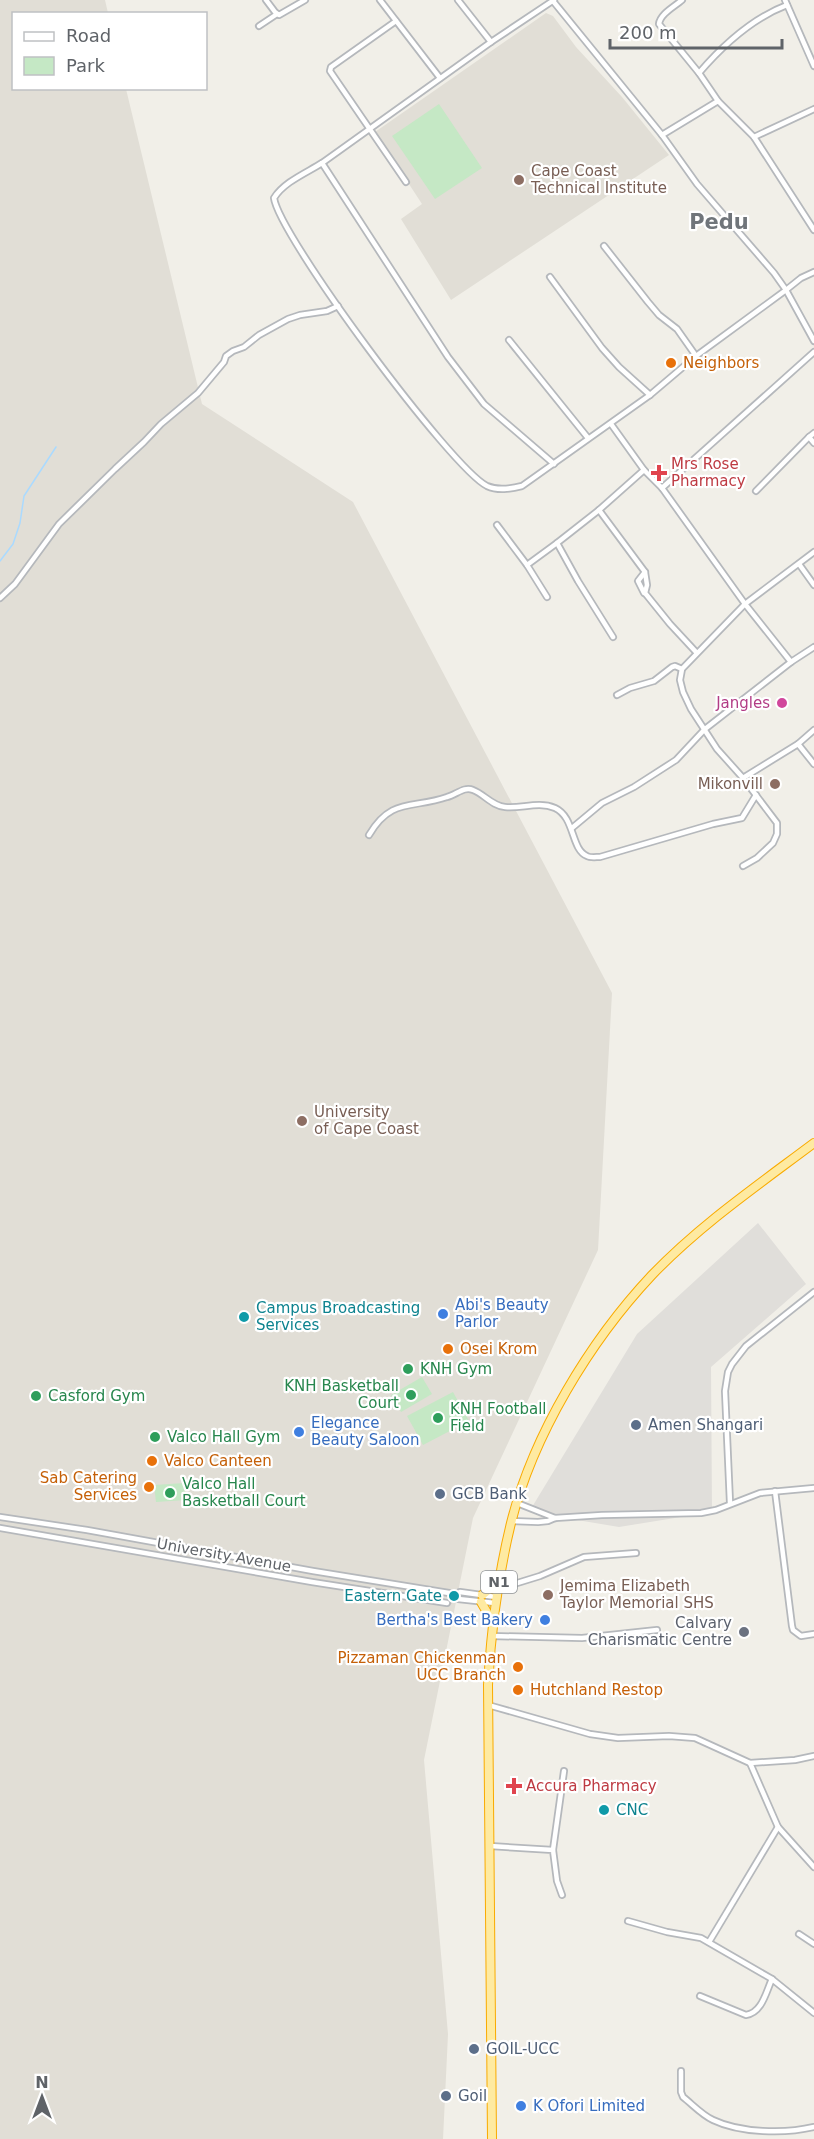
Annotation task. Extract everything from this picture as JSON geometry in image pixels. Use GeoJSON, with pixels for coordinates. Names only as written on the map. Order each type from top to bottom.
{"type":"FeatureCollection","features":[{"type":"Feature","properties":{"kind":"highway","name":"N1"},"geometry":{"type":"LineString","coordinates":[[492,2139],[488,1705],[491,1636],[511,1521],[536,1453],[563,1399],[598,1342],[635,1294],[703,1227],[814,1143]]}},
{"type":"Feature","properties":{"kind":"highway"},"geometry":{"type":"LineString","coordinates":[[493,1622],[481,1598],[497,1593]]}},
{"type":"Feature","properties":{"kind":"street"},"geometry":{"type":"LineString","coordinates":[[266,0],[277,14]]}},
{"type":"Feature","properties":{"kind":"street"},"geometry":{"type":"LineString","coordinates":[[259,26],[305,0]]}},
{"type":"Feature","properties":{"kind":"street"},"geometry":{"type":"LineString","coordinates":[[380,0],[440,78]]}},
{"type":"Feature","properties":{"kind":"street"},"geometry":{"type":"LineString","coordinates":[[458,0],[491,42]]}},
{"type":"Feature","properties":{"kind":"street"},"geometry":{"type":"LineString","coordinates":[[540,0],[544,7]]}},
{"type":"Feature","properties":{"kind":"street"},"geometry":{"type":"LineString","coordinates":[[814,272],[801,278],[786,290],[696,356],[650,395],[522,486],[498,489],[485,485],[467,469],[405,396],[338,306],[282,221],[274,198],[278,192],[322,164],[440,78],[554,0],[662,135],[697,184],[774,273],[786,290],[814,341]]}},
{"type":"Feature","properties":{"kind":"street"},"geometry":{"type":"LineString","coordinates":[[682,0],[662,16],[659,24],[699,73],[718,101],[754,137],[814,231]]}},
{"type":"Feature","properties":{"kind":"street"},"geometry":{"type":"LineString","coordinates":[[699,73],[742,31],[763,15],[786,3],[814,66]]}},
{"type":"Feature","properties":{"kind":"street"},"geometry":{"type":"LineString","coordinates":[[396,21],[330,69],[331,74],[406,182]]}},
{"type":"Feature","properties":{"kind":"street"},"geometry":{"type":"LineString","coordinates":[[662,135],[718,101]]}},
{"type":"Feature","properties":{"kind":"street"},"geometry":{"type":"LineString","coordinates":[[754,137],[814,109]]}},
{"type":"Feature","properties":{"kind":"street"},"geometry":{"type":"LineString","coordinates":[[322,164],[448,357],[484,404],[554,464]]}},
{"type":"Feature","properties":{"kind":"street"},"geometry":{"type":"LineString","coordinates":[[604,246],[659,315],[677,329],[696,356]]}},
{"type":"Feature","properties":{"kind":"street"},"geometry":{"type":"LineString","coordinates":[[550,277],[602,348],[650,395]]}},
{"type":"Feature","properties":{"kind":"street"},"geometry":{"type":"LineString","coordinates":[[0,598],[15,584],[59,524],[160,424],[198,393],[224,362],[226,356],[288,319],[327,311],[338,306]]}},
{"type":"Feature","properties":{"kind":"street"},"geometry":{"type":"LineString","coordinates":[[509,339],[588,438]]}},
{"type":"Feature","properties":{"kind":"street"},"geometry":{"type":"LineString","coordinates":[[662,488],[814,352]]}},
{"type":"Feature","properties":{"kind":"street"},"geometry":{"type":"LineString","coordinates":[[611,424],[644,470],[662,488],[745,604],[791,662]]}},
{"type":"Feature","properties":{"kind":"street"},"geometry":{"type":"LineString","coordinates":[[756,490],[814,433]]}},
{"type":"Feature","properties":{"kind":"street"},"geometry":{"type":"LineString","coordinates":[[809,437],[814,443]]}},
{"type":"Feature","properties":{"kind":"street"},"geometry":{"type":"LineString","coordinates":[[527,565],[598,510],[644,470]]}},
{"type":"Feature","properties":{"kind":"street"},"geometry":{"type":"LineString","coordinates":[[598,510],[645,572],[647,585],[645,593]]}},
{"type":"Feature","properties":{"kind":"street"},"geometry":{"type":"LineString","coordinates":[[497,525],[527,565],[547,597]]}},
{"type":"Feature","properties":{"kind":"street"},"geometry":{"type":"LineString","coordinates":[[556,543],[613,637]]}},
{"type":"Feature","properties":{"kind":"street"},"geometry":{"type":"LineString","coordinates":[[743,866],[757,858],[773,843],[777,834],[777,823],[743,778],[717,749],[691,709],[680,680],[682,669],[745,604],[814,552]]}},
{"type":"Feature","properties":{"kind":"street"},"geometry":{"type":"LineString","coordinates":[[799,564],[814,585]]}},
{"type":"Feature","properties":{"kind":"street"},"geometry":{"type":"LineString","coordinates":[[645,572],[638,581],[645,593],[696,652]]}},
{"type":"Feature","properties":{"kind":"street"},"geometry":{"type":"LineString","coordinates":[[572,828],[602,802],[634,787],[676,760],[705,729],[791,662],[814,647]]}},
{"type":"Feature","properties":{"kind":"street"},"geometry":{"type":"LineString","coordinates":[[617,695],[630,688],[654,681],[672,667],[682,669]]}},
{"type":"Feature","properties":{"kind":"street"},"geometry":{"type":"LineString","coordinates":[[743,778],[798,744],[814,730]]}},
{"type":"Feature","properties":{"kind":"street"},"geometry":{"type":"LineString","coordinates":[[798,744],[814,764]]}},
{"type":"Feature","properties":{"kind":"street"},"geometry":{"type":"LineString","coordinates":[[369,835],[383,816],[393,810],[473,789],[500,807],[536,805],[557,809],[572,828],[582,852],[588,857],[600,857],[713,824],[742,818],[756,795]]}},
{"type":"Feature","properties":{"kind":"street"},"geometry":{"type":"LineString","coordinates":[[730,1503],[726,1391],[728,1372],[738,1354],[746,1346],[814,1292]]}},
{"type":"Feature","properties":{"kind":"street"},"geometry":{"type":"LineString","coordinates":[[511,1521],[538,1522],[555,1518],[690,1514],[716,1510],[760,1493],[814,1488]]}},
{"type":"Feature","properties":{"kind":"street"},"geometry":{"type":"LineString","coordinates":[[775,1491],[792,1626],[801,1636],[814,1634]]}},
{"type":"Feature","properties":{"kind":"street"},"geometry":{"type":"LineString","coordinates":[[517,1503],[555,1518]]}},
{"type":"Feature","properties":{"kind":"street","name":"University Avenue"},"geometry":{"type":"LineString","coordinates":[[0,1517],[449,1593]]}},
{"type":"Feature","properties":{"kind":"street","name":"University Avenue"},"geometry":{"type":"LineString","coordinates":[[0,1528],[447,1603]]}},
{"type":"Feature","properties":{"kind":"street"},"geometry":{"type":"LineString","coordinates":[[458,1599],[481,1598],[497,1593],[584,1557],[636,1553]]}},
{"type":"Feature","properties":{"kind":"street"},"geometry":{"type":"LineString","coordinates":[[460,1592],[481,1598]]}},
{"type":"Feature","properties":{"kind":"street"},"geometry":{"type":"LineString","coordinates":[[491,1636],[582,1638],[657,1630]]}},
{"type":"Feature","properties":{"kind":"street"},"geometry":{"type":"LineString","coordinates":[[488,1705],[590,1734],[618,1738],[669,1736],[695,1738],[750,1762],[795,1760],[814,1756]]}},
{"type":"Feature","properties":{"kind":"street"},"geometry":{"type":"LineString","coordinates":[[750,1762],[778,1827],[814,1867]]}},
{"type":"Feature","properties":{"kind":"street"},"geometry":{"type":"LineString","coordinates":[[562,1895],[557,1881],[553,1850],[564,1771]]}},
{"type":"Feature","properties":{"kind":"street"},"geometry":{"type":"LineString","coordinates":[[709,1942],[778,1827]]}},
{"type":"Feature","properties":{"kind":"street"},"geometry":{"type":"LineString","coordinates":[[490,1846],[553,1850]]}},
{"type":"Feature","properties":{"kind":"street"},"geometry":{"type":"LineString","coordinates":[[628,1921],[667,1932],[701,1938],[772,1979],[814,2013]]}},
{"type":"Feature","properties":{"kind":"street"},"geometry":{"type":"LineString","coordinates":[[799,1934],[814,1944]]}},
{"type":"Feature","properties":{"kind":"street"},"geometry":{"type":"LineString","coordinates":[[700,1996],[746,2015],[758,2010],[772,1979]]}},
{"type":"Feature","properties":{"kind":"street"},"geometry":{"type":"LineString","coordinates":[[681,2071],[683,2097],[712,2120],[774,2132],[814,2127]]}},
{"type":"Feature","properties":{"kind":"shaded area","name":"University of Cape Coast"},"geometry":{"type":"Polygon","coordinates":[[[0,0],[105,0],[108,12],[12,12],[12,90],[126,90],[202,404],[353,502],[612,993],[598,1250],[473,1518],[424,1760],[448,2034],[443,2139],[0,2139],[0,0]]]}},
{"type":"Feature","properties":{"kind":"shaded area","name":"Cape Coast Technical Institute"},"geometry":{"type":"Polygon","coordinates":[[[546,13],[553,16],[576,47],[622,97],[669,155],[451,300],[401,219],[422,204],[375,132],[546,13]]]}},
{"type":"Feature","properties":{"kind":"shaded area"},"geometry":{"type":"Polygon","coordinates":[[[758,1223],[806,1284],[711,1367],[712,1512],[619,1527],[529,1512],[637,1334],[758,1223]]]}},
{"type":"Feature","properties":{"kind":"green space"},"geometry":{"type":"Polygon","coordinates":[[[439,104],[482,168],[435,199],[392,136],[439,104]]]}},
{"type":"Feature","properties":{"kind":"green space","name":"KNH Basketball Court"},"geometry":{"type":"Polygon","coordinates":[[[422,1377],[432,1394],[401,1412],[391,1395],[422,1377]]]}},
{"type":"Feature","properties":{"kind":"green space","name":"KNH Football Field"},"geometry":{"type":"Polygon","coordinates":[[[453,1392],[469,1421],[423,1445],[407,1416],[453,1392]]]}},
{"type":"Feature","properties":{"kind":"green space","name":"Valco Hall Basketball Court"},"geometry":{"type":"Polygon","coordinates":[[[185,1483],[186,1500],[156,1502],[154,1485],[185,1483]]]}},
{"type":"Feature","properties":{"kind":"waterway"},"geometry":{"type":"LineString","coordinates":[[0,561],[13,544],[20,523],[24,496],[56,447]]}},
{"type":"Feature","properties":{"kind":"tunnel"},"geometry":{"type":"LineString","coordinates":[[447,1603],[458,1599]]}},
{"type":"Feature","properties":{"kind":"place","name":"Cape Coast Technical Institute"},"geometry":{"type":"Point","coordinates":[519,180]}},
{"type":"Feature","properties":{"kind":"place","name":"Neighbors"},"geometry":{"type":"Point","coordinates":[671,363]}},
{"type":"Feature","properties":{"kind":"place","name":"Mrs Rose Pharmacy"},"geometry":{"type":"Point","coordinates":[659,473]}},
{"type":"Feature","properties":{"kind":"place","name":"Jangles"},"geometry":{"type":"Point","coordinates":[782,703]}},
{"type":"Feature","properties":{"kind":"place","name":"Mikonvill"},"geometry":{"type":"Point","coordinates":[775,784]}},
{"type":"Feature","properties":{"kind":"place","name":"University of Cape Coast"},"geometry":{"type":"Point","coordinates":[302,1121]}},
{"type":"Feature","properties":{"kind":"place","name":"Abi's Beauty Parlor"},"geometry":{"type":"Point","coordinates":[443,1314]}},
{"type":"Feature","properties":{"kind":"place","name":"Campus Broadcasting Services"},"geometry":{"type":"Point","coordinates":[244,1317]}},
{"type":"Feature","properties":{"kind":"place","name":"Osei Krom"},"geometry":{"type":"Point","coordinates":[448,1349]}},
{"type":"Feature","properties":{"kind":"place","name":"KNH Gym"},"geometry":{"type":"Point","coordinates":[408,1369]}},
{"type":"Feature","properties":{"kind":"place","name":"KNH Basketball Court"},"geometry":{"type":"Point","coordinates":[411,1395]}},
{"type":"Feature","properties":{"kind":"place","name":"Casford Gym"},"geometry":{"type":"Point","coordinates":[36,1396]}},
{"type":"Feature","properties":{"kind":"place","name":"KNH Football Field"},"geometry":{"type":"Point","coordinates":[438,1418]}},
{"type":"Feature","properties":{"kind":"place","name":"Amen Shangari"},"geometry":{"type":"Point","coordinates":[636,1425]}},
{"type":"Feature","properties":{"kind":"place","name":"Elegance Beauty Saloon"},"geometry":{"type":"Point","coordinates":[299,1432]}},
{"type":"Feature","properties":{"kind":"place","name":"Valco Hall Gym"},"geometry":{"type":"Point","coordinates":[155,1437]}},
{"type":"Feature","properties":{"kind":"place","name":"Valco Canteen"},"geometry":{"type":"Point","coordinates":[152,1461]}},
{"type":"Feature","properties":{"kind":"place","name":"Sab Catering Services"},"geometry":{"type":"Point","coordinates":[149,1487]}},
{"type":"Feature","properties":{"kind":"place","name":"Valco Hall Basketball Court"},"geometry":{"type":"Point","coordinates":[170,1493]}},
{"type":"Feature","properties":{"kind":"place","name":"GCB Bank"},"geometry":{"type":"Point","coordinates":[440,1494]}},
{"type":"Feature","properties":{"kind":"place","name":"Jemima Elizabeth Taylor Memorial SHS"},"geometry":{"type":"Point","coordinates":[548,1595]}},
{"type":"Feature","properties":{"kind":"place","name":"Eastern Gate"},"geometry":{"type":"Point","coordinates":[454,1596]}},
{"type":"Feature","properties":{"kind":"place","name":"Bertha's Best Bakery"},"geometry":{"type":"Point","coordinates":[545,1620]}},
{"type":"Feature","properties":{"kind":"place","name":"Calvary Charismatic Centre"},"geometry":{"type":"Point","coordinates":[744,1632]}},
{"type":"Feature","properties":{"kind":"place","name":"Pizzaman Chickenman UCC Branch"},"geometry":{"type":"Point","coordinates":[518,1667]}},
{"type":"Feature","properties":{"kind":"place","name":"Hutchland Restop"},"geometry":{"type":"Point","coordinates":[518,1690]}},
{"type":"Feature","properties":{"kind":"place","name":"Accura Pharmacy"},"geometry":{"type":"Point","coordinates":[514,1786]}},
{"type":"Feature","properties":{"kind":"place","name":"CNC"},"geometry":{"type":"Point","coordinates":[604,1810]}},
{"type":"Feature","properties":{"kind":"place","name":"GOIL-UCC"},"geometry":{"type":"Point","coordinates":[474,2049]}},
{"type":"Feature","properties":{"kind":"place","name":"Goil"},"geometry":{"type":"Point","coordinates":[446,2096]}},
{"type":"Feature","properties":{"kind":"place","name":"K Ofori Limited"},"geometry":{"type":"Point","coordinates":[521,2106]}},
{"type":"Feature","properties":{"kind":"district","name":"Pedu"},"geometry":{"type":"Point","coordinates":[719,222]}}]}
